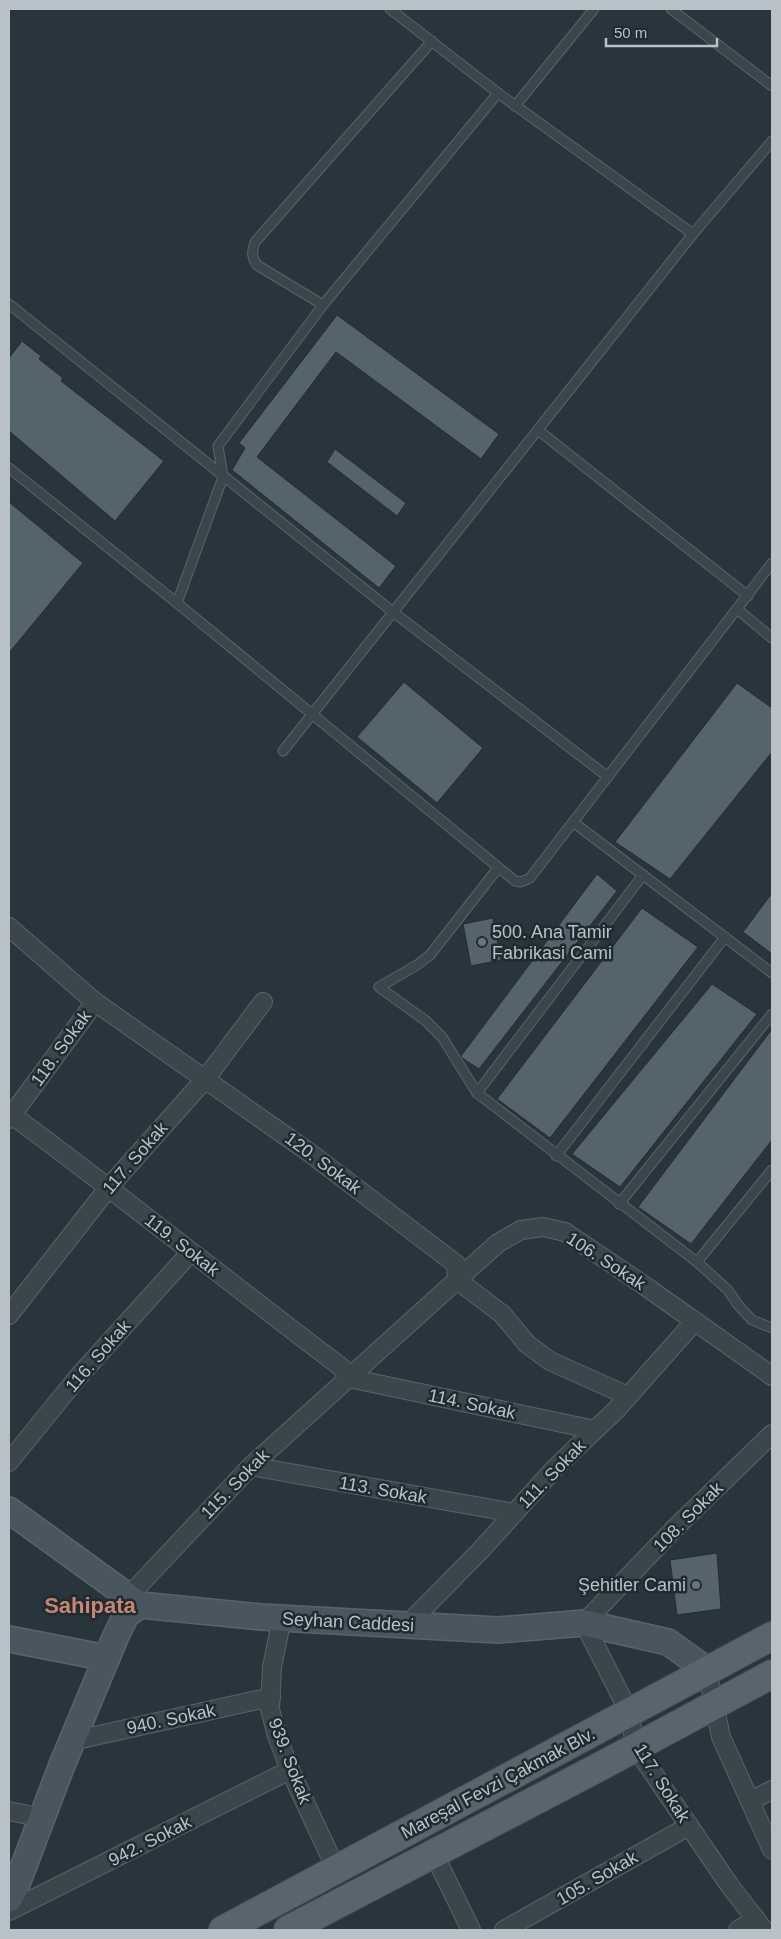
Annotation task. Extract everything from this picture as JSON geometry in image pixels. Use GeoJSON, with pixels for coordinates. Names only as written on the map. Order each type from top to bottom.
{"type":"FeatureCollection","features":[{"type":"Feature","properties":{"kind":"main road"},"geometry":{"type":"LineString","coordinates":[[9,1899],[15,1889],[72,1741],[126,1615],[134,1601],[12,1513]]}},
{"type":"Feature","properties":{"kind":"main road","name":"Seyhan Caddesi"},"geometry":{"type":"LineString","coordinates":[[134,1601],[282,1618],[498,1630],[584,1623],[668,1642],[707,1670]]}},
{"type":"Feature","properties":{"kind":"main road","name":"Mareşal Fevzi Çakmak Blv."},"geometry":{"type":"LineString","coordinates":[[223,1930],[772,1636]]}},
{"type":"Feature","properties":{"kind":"main road"},"geometry":{"type":"LineString","coordinates":[[9,1639],[107,1658]]}},
{"type":"Feature","properties":{"kind":"main road","name":"Mareşal Fevzi Çakmak Blv."},"geometry":{"type":"LineString","coordinates":[[288,1930],[636,1748],[772,1674]]}},
{"type":"Feature","properties":{"kind":"street","name":"120. Sokak"},"geometry":{"type":"LineString","coordinates":[[9,927],[95,1002],[206,1078],[310,1153],[456,1264],[457,1280]]}},
{"type":"Feature","properties":{"kind":"street","name":"118. Sokak"},"geometry":{"type":"LineString","coordinates":[[10,1117],[95,1002]]}},
{"type":"Feature","properties":{"kind":"street","name":"117. Sokak"},"geometry":{"type":"LineString","coordinates":[[9,1315],[109,1187],[206,1078],[263,1002]]}},
{"type":"Feature","properties":{"kind":"street","name":"119. Sokak"},"geometry":{"type":"LineString","coordinates":[[10,1117],[109,1187],[190,1253],[341,1367],[349,1378]]}},
{"type":"Feature","properties":{"kind":"street","name":"106. Sokak"},"geometry":{"type":"LineString","coordinates":[[349,1378],[498,1243],[521,1230],[543,1227],[565,1232],[772,1376]]}},
{"type":"Feature","properties":{"kind":"street","name":"116. Sokak"},"geometry":{"type":"LineString","coordinates":[[9,1462],[78,1378],[190,1253]]}},
{"type":"Feature","properties":{"kind":"street"},"geometry":{"type":"LineString","coordinates":[[457,1280],[502,1314],[526,1344],[550,1361],[628,1396]]}},
{"type":"Feature","properties":{"kind":"street","name":"111. Sokak"},"geometry":{"type":"LineString","coordinates":[[407,1625],[515,1513],[555,1468],[628,1396],[695,1321]]}},
{"type":"Feature","properties":{"kind":"street","name":"114. Sokak"},"geometry":{"type":"LineString","coordinates":[[349,1378],[595,1430]]}},
{"type":"Feature","properties":{"kind":"street","name":"115. Sokak"},"geometry":{"type":"LineString","coordinates":[[134,1601],[250,1466],[349,1378]]}},
{"type":"Feature","properties":{"kind":"street","name":"108. Sokak"},"geometry":{"type":"LineString","coordinates":[[584,1623],[676,1527],[772,1434]]}},
{"type":"Feature","properties":{"kind":"street","name":"113. Sokak"},"geometry":{"type":"LineString","coordinates":[[250,1466],[515,1513]]}},
{"type":"Feature","properties":{"kind":"street","name":"939. Sokak"},"geometry":{"type":"LineString","coordinates":[[282,1618],[272,1667],[270,1709],[277,1736],[290,1770],[336,1870]]}},
{"type":"Feature","properties":{"kind":"street","name":"117. Sokak"},"geometry":{"type":"LineString","coordinates":[[584,1623],[629,1712],[636,1748],[730,1886],[760,1925]]}},
{"type":"Feature","properties":{"kind":"street"},"geometry":{"type":"LineString","coordinates":[[707,1670],[721,1737],[772,1850]]}},
{"type":"Feature","properties":{"kind":"street","name":"940. Sokak"},"geometry":{"type":"LineString","coordinates":[[72,1741],[271,1697]]}},
{"type":"Feature","properties":{"kind":"street","name":"942. Sokak"},"geometry":{"type":"LineString","coordinates":[[9,1911],[290,1770]]}},
{"type":"Feature","properties":{"kind":"street"},"geometry":{"type":"LineString","coordinates":[[750,1801],[772,1790]]}},
{"type":"Feature","properties":{"kind":"street"},"geometry":{"type":"LineString","coordinates":[[9,1811],[43,1818]]}},
{"type":"Feature","properties":{"kind":"street","name":"105. Sokak"},"geometry":{"type":"LineString","coordinates":[[504,1930],[689,1826]]}},
{"type":"Feature","properties":{"kind":"street"},"geometry":{"type":"LineString","coordinates":[[434,1854],[471,1930]]}},
{"type":"Feature","properties":{"kind":"street"},"geometry":{"type":"LineString","coordinates":[[738,1930],[760,1925]]}},
{"type":"Feature","properties":{"kind":"lane"},"geometry":{"type":"LineString","coordinates":[[390,9],[515,106],[693,234]]}},
{"type":"Feature","properties":{"kind":"lane"},"geometry":{"type":"LineString","coordinates":[[515,106],[594,9]]}},
{"type":"Feature","properties":{"kind":"lane"},"geometry":{"type":"LineString","coordinates":[[677,10],[772,86]]}},
{"type":"Feature","properties":{"kind":"lane"},"geometry":{"type":"LineString","coordinates":[[323,306],[257,265],[252,252],[255,242],[432,41]]}},
{"type":"Feature","properties":{"kind":"lane"},"geometry":{"type":"LineString","coordinates":[[177,603],[224,477],[218,446],[323,306],[498,93]]}},
{"type":"Feature","properties":{"kind":"lane"},"geometry":{"type":"LineString","coordinates":[[283,751],[693,234],[772,141]]}},
{"type":"Feature","properties":{"kind":"lane"},"geometry":{"type":"LineString","coordinates":[[9,304],[393,612],[608,777]]}},
{"type":"Feature","properties":{"kind":"lane"},"geometry":{"type":"LineString","coordinates":[[538,430],[748,596]]}},
{"type":"Feature","properties":{"kind":"lane"},"geometry":{"type":"LineString","coordinates":[[9,468],[177,603],[514,881],[521,882],[530,878],[772,563]]}},
{"type":"Feature","properties":{"kind":"lane"},"geometry":{"type":"LineString","coordinates":[[737,609],[772,638]]}},
{"type":"Feature","properties":{"kind":"lane"},"geometry":{"type":"LineString","coordinates":[[573,822],[772,973]]}},
{"type":"Feature","properties":{"kind":"lane"},"geometry":{"type":"LineString","coordinates":[[498,868],[430,955],[379,987],[426,1021],[442,1037],[476,1093],[697,1262],[728,1290],[738,1305],[752,1320],[772,1328]]}},
{"type":"Feature","properties":{"kind":"lane"},"geometry":{"type":"LineString","coordinates":[[476,1093],[643,875]]}},
{"type":"Feature","properties":{"kind":"lane"},"geometry":{"type":"LineString","coordinates":[[556,1156],[725,937]]}},
{"type":"Feature","properties":{"kind":"lane"},"geometry":{"type":"LineString","coordinates":[[619,1204],[772,1014]]}},
{"type":"Feature","properties":{"kind":"lane"},"geometry":{"type":"LineString","coordinates":[[697,1262],[772,1170]]}},
{"type":"Feature","properties":{"kind":"building"},"geometry":{"type":"Polygon","coordinates":[[[337,315],[499,434],[481,459],[336,352],[257,457],[396,566],[379,588],[232,470],[245,448],[239,443],[337,315]]]}},
{"type":"Feature","properties":{"kind":"building"},"geometry":{"type":"Polygon","coordinates":[[[22,341],[41,356],[39,359],[63,378],[61,381],[164,461],[115,521],[9,431],[9,358],[22,341]]]}},
{"type":"Feature","properties":{"kind":"building"},"geometry":{"type":"Polygon","coordinates":[[[335,449],[406,503],[397,516],[327,462],[335,449]]]}},
{"type":"Feature","properties":{"kind":"building"},"geometry":{"type":"Polygon","coordinates":[[[9,502],[83,563],[9,653],[9,502]]]}},
{"type":"Feature","properties":{"kind":"building"},"geometry":{"type":"Polygon","coordinates":[[[404,682],[483,748],[437,803],[357,737],[404,682]]]}},
{"type":"Feature","properties":{"kind":"building"},"geometry":{"type":"Polygon","coordinates":[[[737,683],[772,708],[772,752],[670,879],[615,842],[737,683]]]}},
{"type":"Feature","properties":{"kind":"building"},"geometry":{"type":"Polygon","coordinates":[[[597,874],[617,891],[479,1069],[462,1058],[461,1056],[597,874]]]}},
{"type":"Feature","properties":{"kind":"building"},"geometry":{"type":"Polygon","coordinates":[[[772,893],[772,954],[743,932],[772,893]]]}},
{"type":"Feature","properties":{"kind":"building"},"geometry":{"type":"Polygon","coordinates":[[[642,908],[698,947],[550,1138],[497,1099],[642,908]]]}},
{"type":"Feature","properties":{"kind":"building","name":"500. Ana Tamir Fabrikasi Cami"},"geometry":{"type":"Polygon","coordinates":[[[493,918],[501,960],[471,966],[463,924],[493,918]]]}},
{"type":"Feature","properties":{"kind":"building"},"geometry":{"type":"Polygon","coordinates":[[[712,984],[757,1014],[620,1187],[572,1154],[712,984]]]}},
{"type":"Feature","properties":{"kind":"building"},"geometry":{"type":"Polygon","coordinates":[[[772,1029],[772,1140],[691,1244],[638,1207],[772,1029]]]}},
{"type":"Feature","properties":{"kind":"building","name":"Şehitler Cami"},"geometry":{"type":"Polygon","coordinates":[[[717,1553],[721,1609],[677,1615],[670,1560],[717,1553]]]}},
{"type":"Feature","properties":{"kind":"place","name":"500. Ana Tamir Fabrikasi Cami"},"geometry":{"type":"Point","coordinates":[482,942]}},
{"type":"Feature","properties":{"kind":"place","name":"Şehitler Cami"},"geometry":{"type":"Point","coordinates":[696,1585]}},
{"type":"Feature","properties":{"kind":"district","name":"Sahipata"},"geometry":{"type":"Point","coordinates":[90,1605]}}]}
